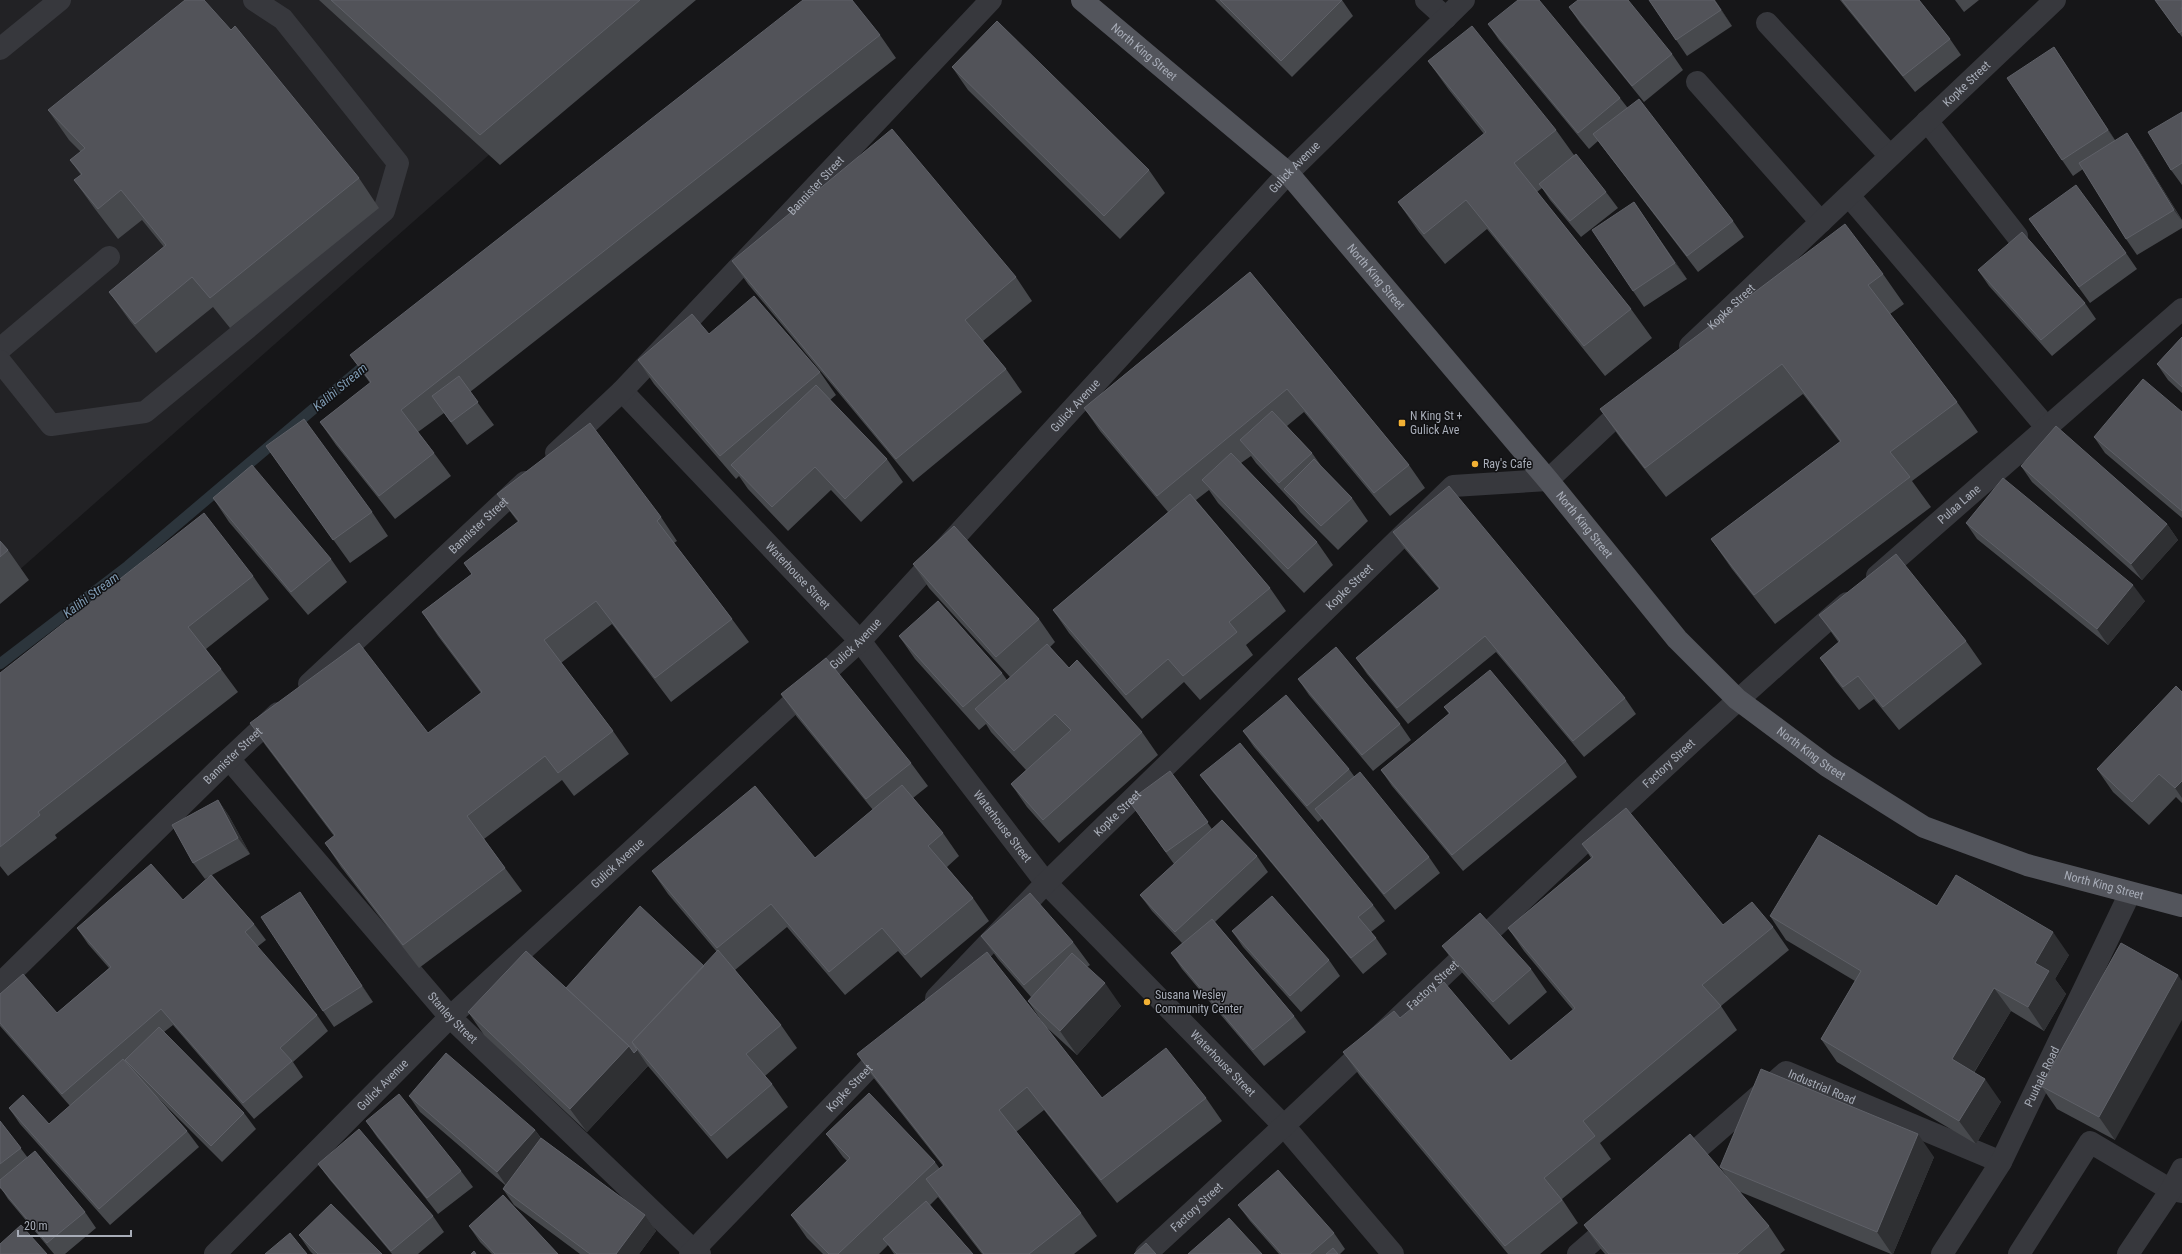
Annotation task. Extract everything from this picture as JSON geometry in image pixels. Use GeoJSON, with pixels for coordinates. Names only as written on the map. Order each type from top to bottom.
{"type":"FeatureCollection","features":[{"type":"Feature","properties":{"kind":"main road","name":"North King Street"},"geometry":{"type":"LineString","coordinates":[[1082,0],[1288,173],[1548,480],[1677,639],[1736,700],[1827,766],[1924,827],[2027,865],[2182,906]]}},
{"type":"Feature","properties":{"kind":"street"},"geometry":{"type":"LineString","coordinates":[[0,49],[60,0]]}},
{"type":"Feature","properties":{"kind":"street"},"geometry":{"type":"LineString","coordinates":[[0,361],[51,425],[145,412],[251,325],[384,211],[398,163],[283,19],[254,0]]}},
{"type":"Feature","properties":{"kind":"street","name":"Bannister Street"},"geometry":{"type":"LineString","coordinates":[[0,984],[228,759],[622,391],[991,0]]}},
{"type":"Feature","properties":{"kind":"street"},"geometry":{"type":"LineString","coordinates":[[1426,0],[1446,18]]}},
{"type":"Feature","properties":{"kind":"street","name":"Gulick Avenue"},"geometry":{"type":"LineString","coordinates":[[215,1254],[450,1017],[860,641],[1288,173],[1464,0]]}},
{"type":"Feature","properties":{"kind":"street","name":"Kopke Street"},"geometry":{"type":"LineString","coordinates":[[1676,359],[2055,0]]}},
{"type":"Feature","properties":{"kind":"street"},"geometry":{"type":"LineString","coordinates":[[1767,23],[1890,156]]}},
{"type":"Feature","properties":{"kind":"street"},"geometry":{"type":"LineString","coordinates":[[1697,82],[1821,222]]}},
{"type":"Feature","properties":{"kind":"street"},"geometry":{"type":"LineString","coordinates":[[1927,121],[2017,236]]}},
{"type":"Feature","properties":{"kind":"street"},"geometry":{"type":"LineString","coordinates":[[1849,196],[2047,428]]}},
{"type":"Feature","properties":{"kind":"street"},"geometry":{"type":"LineString","coordinates":[[0,349],[109,257]]}},
{"type":"Feature","properties":{"kind":"street","name":"Pulaa Lane"},"geometry":{"type":"LineString","coordinates":[[1736,700],[2182,309]]}},
{"type":"Feature","properties":{"kind":"street"},"geometry":{"type":"LineString","coordinates":[[1548,480],[1647,387]]}},
{"type":"Feature","properties":{"kind":"street","name":"Waterhouse Street"},"geometry":{"type":"LineString","coordinates":[[622,391],[860,641],[1046,883],[1285,1127],[1392,1254]]}},
{"type":"Feature","properties":{"kind":"street","name":"Kopke Street"},"geometry":{"type":"LineString","coordinates":[[919,1015],[1046,883],[1453,486],[1548,480]]}},
{"type":"Feature","properties":{"kind":"street","name":"Factory Street"},"geometry":{"type":"LineString","coordinates":[[1146,1254],[1285,1127],[1736,700]]}},
{"type":"Feature","properties":{"kind":"street","name":"Stanley Street"},"geometry":{"type":"LineString","coordinates":[[228,759],[450,1017],[694,1253]]}},
{"type":"Feature","properties":{"kind":"street","name":"Puuhale Road"},"geometry":{"type":"LineString","coordinates":[[1942,1254],[2001,1162],[2130,892]]}},
{"type":"Feature","properties":{"kind":"street","name":"Kopke Street"},"geometry":{"type":"LineString","coordinates":[[694,1253],[903,1032]]}},
{"type":"Feature","properties":{"kind":"street","name":"Industrial Road"},"geometry":{"type":"LineString","coordinates":[[1661,1181],[1786,1072],[2001,1162]]}},
{"type":"Feature","properties":{"kind":"street"},"geometry":{"type":"LineString","coordinates":[[2019,1254],[2090,1142],[2176,1191]]}},
{"type":"Feature","properties":{"kind":"street"},"geometry":{"type":"LineString","coordinates":[[2128,1254],[2176,1191],[2182,1169]]}},
{"type":"Feature","properties":{"kind":"street"},"geometry":{"type":"LineString","coordinates":[[1578,1254],[1632,1207]]}},
{"type":"Feature","properties":{"kind":"shaded area"},"geometry":{"type":"Polygon","coordinates":[[[0,0],[664,0],[0,587],[0,0]]]}},
{"type":"Feature","properties":{"kind":"building"},"geometry":{"type":"Polygon","coordinates":[[[185,0],[204,0],[231,30],[235,26],[359,178],[210,298],[192,277],[135,324],[109,292],[166,245],[121,190],[98,209],[74,180],[82,174],[70,160],[85,148],[48,110],[185,0]]]}},
{"type":"Feature","properties":{"kind":"building"},"geometry":{"type":"Polygon","coordinates":[[[331,0],[640,0],[480,135],[331,0]]]}},
{"type":"Feature","properties":{"kind":"building"},"geometry":{"type":"Polygon","coordinates":[[[803,0],[852,0],[880,35],[401,410],[434,453],[379,496],[320,422],[371,382],[350,355],[803,0]]]}},
{"type":"Feature","properties":{"kind":"building"},"geometry":{"type":"Polygon","coordinates":[[[1220,0],[1342,0],[1281,61],[1220,0]]]}},
{"type":"Feature","properties":{"kind":"building"},"geometry":{"type":"Polygon","coordinates":[[[1518,0],[1539,0],[1620,98],[1578,133],[1488,24],[1518,0]]]}},
{"type":"Feature","properties":{"kind":"building"},"geometry":{"type":"Polygon","coordinates":[[[1578,0],[1628,0],[1672,54],[1632,86],[1569,7],[1578,0]]]}},
{"type":"Feature","properties":{"kind":"building"},"geometry":{"type":"Polygon","coordinates":[[[1649,0],[1714,0],[1721,10],[1676,40],[1649,0]]]}},
{"type":"Feature","properties":{"kind":"building"},"geometry":{"type":"Polygon","coordinates":[[[1842,0],[1919,0],[1950,39],[1903,76],[1842,0]]]}},
{"type":"Feature","properties":{"kind":"building"},"geometry":{"type":"Polygon","coordinates":[[[2155,0],[2182,0],[2182,31],[2179,33],[2155,0]]]}},
{"type":"Feature","properties":{"kind":"building"},"geometry":{"type":"Polygon","coordinates":[[[997,21],[1149,170],[1104,216],[952,67],[997,21]]]}},
{"type":"Feature","properties":{"kind":"building"},"geometry":{"type":"Polygon","coordinates":[[[1472,26],[1556,130],[1514,163],[1631,309],[1584,346],[1466,200],[1424,234],[1398,202],[1486,132],[1428,61],[1472,26]]]}},
{"type":"Feature","properties":{"kind":"building"},"geometry":{"type":"Polygon","coordinates":[[[2054,47],[2108,130],[2062,160],[2007,78],[2054,47]]]}},
{"type":"Feature","properties":{"kind":"building"},"geometry":{"type":"Polygon","coordinates":[[[1639,99],[1733,221],[1687,256],[1593,134],[1639,99]]]}},
{"type":"Feature","properties":{"kind":"building"},"geometry":{"type":"Polygon","coordinates":[[[2182,112],[2182,163],[2171,170],[2148,132],[2182,112]]]}},
{"type":"Feature","properties":{"kind":"building"},"geometry":{"type":"Polygon","coordinates":[[[892,129],[1016,277],[965,320],[1006,369],[896,459],[732,261],[892,129]]]}},
{"type":"Feature","properties":{"kind":"building"},"geometry":{"type":"Polygon","coordinates":[[[2127,133],[2174,210],[2126,239],[2079,163],[2127,133]]]}},
{"type":"Feature","properties":{"kind":"building"},"geometry":{"type":"Polygon","coordinates":[[[1576,154],[1606,192],[1570,221],[1539,184],[1576,154]]]}},
{"type":"Feature","properties":{"kind":"building"},"geometry":{"type":"Polygon","coordinates":[[[2076,185],[2126,253],[2079,287],[2029,219],[2076,185]]]}},
{"type":"Feature","properties":{"kind":"building"},"geometry":{"type":"Polygon","coordinates":[[[1634,202],[1675,263],[1633,291],[1592,230],[1634,202]]]}},
{"type":"Feature","properties":{"kind":"building"},"geometry":{"type":"Polygon","coordinates":[[[1845,224],[1883,274],[1868,285],[1957,402],[1890,452],[1910,477],[1754,595],[1711,539],[1841,441],[1782,364],[1645,468],[1600,409],[1845,224]]]}},
{"type":"Feature","properties":{"kind":"building"},"geometry":{"type":"Polygon","coordinates":[[[2022,232],[2085,303],[2041,340],[1978,270],[2022,232]]]}},
{"type":"Feature","properties":{"kind":"building"},"geometry":{"type":"Polygon","coordinates":[[[1250,272],[1409,465],[1374,493],[1287,389],[1157,496],[1084,408],[1250,272]]]}},
{"type":"Feature","properties":{"kind":"building"},"geometry":{"type":"Polygon","coordinates":[[[754,296],[820,372],[720,456],[638,360],[692,314],[709,334],[754,296]]]}},
{"type":"Feature","properties":{"kind":"building"},"geometry":{"type":"Polygon","coordinates":[[[2182,337],[2182,387],[2157,364],[2182,337]]]}},
{"type":"Feature","properties":{"kind":"building"},"geometry":{"type":"Polygon","coordinates":[[[459,376],[478,402],[451,422],[432,396],[459,376]]]}},
{"type":"Feature","properties":{"kind":"building"},"geometry":{"type":"Polygon","coordinates":[[[2143,379],[2182,412],[2182,511],[2094,437],[2143,379]]]}},
{"type":"Feature","properties":{"kind":"building"},"geometry":{"type":"Polygon","coordinates":[[[816,385],[887,459],[845,499],[815,467],[772,507],[731,465],[816,385]]]}},
{"type":"Feature","properties":{"kind":"building"},"geometry":{"type":"Polygon","coordinates":[[[1272,411],[1312,453],[1279,483],[1240,440],[1272,411]]]}},
{"type":"Feature","properties":{"kind":"building"},"geometry":{"type":"Polygon","coordinates":[[[304,419],[372,512],[333,540],[266,446],[304,419]]]}},
{"type":"Feature","properties":{"kind":"building"},"geometry":{"type":"Polygon","coordinates":[[[590,423],[661,517],[657,521],[732,619],[655,678],[596,601],[544,640],[613,731],[558,773],[545,756],[467,816],[505,868],[403,945],[325,843],[335,835],[250,723],[359,643],[428,733],[482,692],[422,612],[472,574],[464,563],[519,521],[497,494],[590,423]]]}},
{"type":"Feature","properties":{"kind":"building"},"geometry":{"type":"Polygon","coordinates":[[[2056,426],[2167,524],[2131,564],[2021,466],[2056,426]]]}},
{"type":"Feature","properties":{"kind":"building"},"geometry":{"type":"Polygon","coordinates":[[[1231,453],[1317,542],[1288,569],[1202,480],[1231,453]]]}},
{"type":"Feature","properties":{"kind":"building"},"geometry":{"type":"Polygon","coordinates":[[[1314,459],[1352,498],[1321,526],[1284,489],[1314,459]]]}},
{"type":"Feature","properties":{"kind":"building"},"geometry":{"type":"Polygon","coordinates":[[[252,465],[331,559],[291,592],[213,498],[252,465]]]}},
{"type":"Feature","properties":{"kind":"building"},"geometry":{"type":"Polygon","coordinates":[[[2003,478],[2133,585],[2097,629],[1966,523],[2003,478]]]}},
{"type":"Feature","properties":{"kind":"building"},"geometry":{"type":"Polygon","coordinates":[[[1449,486],[1625,698],[1573,741],[1485,636],[1397,708],[1356,658],[1440,588],[1393,532],[1449,486]]]}},
{"type":"Feature","properties":{"kind":"building"},"geometry":{"type":"Polygon","coordinates":[[[1190,494],[1270,588],[1229,622],[1237,632],[1183,676],[1168,659],[1126,695],[1053,610],[1190,494]]]}},
{"type":"Feature","properties":{"kind":"building"},"geometry":{"type":"Polygon","coordinates":[[[204,513],[253,576],[188,627],[221,669],[38,812],[40,815],[0,847],[0,673],[204,513]]]}},
{"type":"Feature","properties":{"kind":"building"},"geometry":{"type":"Polygon","coordinates":[[[954,526],[1039,619],[996,657],[913,564],[954,526]]]}},
{"type":"Feature","properties":{"kind":"building"},"geometry":{"type":"Polygon","coordinates":[[[0,541],[8,550],[0,557],[0,541]]]}},
{"type":"Feature","properties":{"kind":"building"},"geometry":{"type":"Polygon","coordinates":[[[1896,554],[1966,641],[1883,707],[1858,676],[1843,687],[1820,658],[1840,641],[1819,615],[1896,554]]]}},
{"type":"Feature","properties":{"kind":"building"},"geometry":{"type":"Polygon","coordinates":[[[938,601],[1002,673],[963,707],[899,636],[938,601]]]}},
{"type":"Feature","properties":{"kind":"building"},"geometry":{"type":"Polygon","coordinates":[[[1047,644],[1069,668],[1077,660],[1142,732],[1043,820],[1011,784],[1071,730],[1055,714],[1014,751],[975,709],[1047,644]]]}},
{"type":"Feature","properties":{"kind":"building"},"geometry":{"type":"Polygon","coordinates":[[[1336,647],[1400,724],[1362,755],[1298,679],[1336,647]]]}},
{"type":"Feature","properties":{"kind":"building"},"geometry":{"type":"Polygon","coordinates":[[[826,658],[911,763],[866,799],[781,694],[826,658]]]}},
{"type":"Feature","properties":{"kind":"building"},"geometry":{"type":"Polygon","coordinates":[[[1490,670],[1566,761],[1452,855],[1381,770],[1450,713],[1444,707],[1490,670]]]}},
{"type":"Feature","properties":{"kind":"building"},"geometry":{"type":"Polygon","coordinates":[[[2176,686],[2182,692],[2182,781],[2175,788],[2159,774],[2132,802],[2097,769],[2176,686]]]}},
{"type":"Feature","properties":{"kind":"building"},"geometry":{"type":"Polygon","coordinates":[[[1286,695],[1349,769],[1307,806],[1243,731],[1286,695]]]}},
{"type":"Feature","properties":{"kind":"building"},"geometry":{"type":"Polygon","coordinates":[[[1240,743],[1373,905],[1358,917],[1376,938],[1351,958],[1200,775],[1240,743]]]}},
{"type":"Feature","properties":{"kind":"building"},"geometry":{"type":"Polygon","coordinates":[[[1170,771],[1208,822],[1166,852],[1129,801],[1170,771]]]}},
{"type":"Feature","properties":{"kind":"building"},"geometry":{"type":"Polygon","coordinates":[[[1360,772],[1429,857],[1384,894],[1315,809],[1360,772]]]}},
{"type":"Feature","properties":{"kind":"building"},"geometry":{"type":"Polygon","coordinates":[[[902,785],[943,833],[928,846],[973,898],[905,955],[882,928],[829,972],[771,904],[717,948],[652,871],[755,786],[815,858],[902,785]]]}},
{"type":"Feature","properties":{"kind":"building"},"geometry":{"type":"Polygon","coordinates":[[[218,800],[238,838],[193,863],[172,825],[218,800]]]}},
{"type":"Feature","properties":{"kind":"building"},"geometry":{"type":"Polygon","coordinates":[[[1626,808],[1723,925],[1752,902],[1773,927],[1702,985],[1721,1006],[1583,1121],[1595,1136],[1544,1178],[1562,1200],[1505,1246],[1343,1052],[1394,1011],[1400,1018],[1444,982],[1511,1061],[1575,1008],[1508,928],[1593,857],[1582,844],[1626,808]]]}},
{"type":"Feature","properties":{"kind":"building"},"geometry":{"type":"Polygon","coordinates":[[[1222,820],[1257,856],[1175,932],[1140,895],[1222,820]]]}},
{"type":"Feature","properties":{"kind":"building"},"geometry":{"type":"Polygon","coordinates":[[[1819,835],[1937,906],[1956,875],[2053,932],[2035,963],[2049,971],[2028,1007],[1994,988],[1952,1059],[1985,1079],[1959,1121],[1821,1039],[1861,971],[1770,916],[1819,835]]]}},
{"type":"Feature","properties":{"kind":"building"},"geometry":{"type":"Polygon","coordinates":[[[151,864],[183,900],[211,875],[254,924],[245,932],[317,1015],[280,1048],[292,1061],[243,1103],[161,1009],[62,1094],[0,1023],[0,994],[23,974],[57,1013],[111,967],[77,928],[151,864]]]}},
{"type":"Feature","properties":{"kind":"building"},"geometry":{"type":"Polygon","coordinates":[[[300,892],[362,986],[323,1011],[261,917],[300,892]]]}},
{"type":"Feature","properties":{"kind":"building"},"geometry":{"type":"Polygon","coordinates":[[[1030,893],[1073,942],[1024,985],[981,936],[1030,893]]]}},
{"type":"Feature","properties":{"kind":"building"},"geometry":{"type":"Polygon","coordinates":[[[1272,896],[1329,960],[1290,996],[1232,931],[1272,896]]]}},
{"type":"Feature","properties":{"kind":"building"},"geometry":{"type":"Polygon","coordinates":[[[640,906],[704,966],[632,1042],[637,1050],[634,1053],[629,1046],[566,988],[640,906]]]}},
{"type":"Feature","properties":{"kind":"building"},"geometry":{"type":"Polygon","coordinates":[[[1480,913],[1531,969],[1493,1002],[1442,946],[1480,913]]]}},
{"type":"Feature","properties":{"kind":"building"},"geometry":{"type":"Polygon","coordinates":[[[1212,919],[1294,1016],[1253,1050],[1171,953],[1212,919]]]}},
{"type":"Feature","properties":{"kind":"building"},"geometry":{"type":"Polygon","coordinates":[[[2121,943],[2178,975],[2099,1117],[2041,1086],[2121,943]]]}},
{"type":"Feature","properties":{"kind":"building"},"geometry":{"type":"Polygon","coordinates":[[[718,950],[781,1025],[746,1054],[772,1084],[711,1136],[632,1042],[718,950]]]}},
{"type":"Feature","properties":{"kind":"building"},"geometry":{"type":"Polygon","coordinates":[[[526,951],[629,1046],[570,1109],[468,1012],[526,951]]]}},
{"type":"Feature","properties":{"kind":"building"},"geometry":{"type":"Polygon","coordinates":[[[987,952],[1102,1098],[1166,1048],[1206,1098],[1101,1180],[1027,1087],[999,1110],[1081,1213],[1029,1254],[984,1254],[926,1179],[944,1165],[857,1054],[987,952]]]}},
{"type":"Feature","properties":{"kind":"building"},"geometry":{"type":"Polygon","coordinates":[[[1072,953],[1105,983],[1060,1031],[1028,1001],[1072,953]]]}},
{"type":"Feature","properties":{"kind":"building"},"geometry":{"type":"Polygon","coordinates":[[[159,1027],[244,1113],[211,1146],[125,1060],[159,1027]]]}},
{"type":"Feature","properties":{"kind":"building"},"geometry":{"type":"Polygon","coordinates":[[[446,1053],[535,1130],[497,1172],[409,1096],[446,1053]]]}},
{"type":"Feature","properties":{"kind":"building"},"geometry":{"type":"Polygon","coordinates":[[[123,1059],[187,1131],[99,1209],[9,1108],[23,1095],[49,1124],[123,1059]]]}},
{"type":"Feature","properties":{"kind":"building"},"geometry":{"type":"Polygon","coordinates":[[[1761,1069],[1918,1134],[1877,1232],[1720,1167],[1761,1069]]]}},
{"type":"Feature","properties":{"kind":"building"},"geometry":{"type":"Polygon","coordinates":[[[869,1093],[935,1162],[838,1254],[829,1254],[791,1215],[850,1158],[826,1134],[869,1093]]]}},
{"type":"Feature","properties":{"kind":"building"},"geometry":{"type":"Polygon","coordinates":[[[399,1094],[461,1171],[427,1198],[366,1121],[399,1094]]]}},
{"type":"Feature","properties":{"kind":"building"},"geometry":{"type":"Polygon","coordinates":[[[0,1121],[21,1148],[0,1164],[0,1121]]]}},
{"type":"Feature","properties":{"kind":"building"},"geometry":{"type":"Polygon","coordinates":[[[359,1129],[433,1216],[391,1251],[318,1164],[359,1129]]]}},
{"type":"Feature","properties":{"kind":"building"},"geometry":{"type":"Polygon","coordinates":[[[1690,1134],[1769,1226],[1737,1254],[1609,1254],[1584,1225],[1690,1134]]]}},
{"type":"Feature","properties":{"kind":"building"},"geometry":{"type":"Polygon","coordinates":[[[541,1138],[645,1215],[616,1254],[590,1254],[503,1189],[541,1138]]]}},
{"type":"Feature","properties":{"kind":"building"},"geometry":{"type":"Polygon","coordinates":[[[35,1151],[85,1212],[47,1243],[0,1187],[0,1180],[35,1151]]]}},
{"type":"Feature","properties":{"kind":"building"},"geometry":{"type":"Polygon","coordinates":[[[1278,1170],[1334,1233],[1310,1254],[1282,1254],[1238,1205],[1278,1170]]]}},
{"type":"Feature","properties":{"kind":"building"},"geometry":{"type":"Polygon","coordinates":[[[503,1195],[558,1254],[495,1254],[469,1226],[503,1195]]]}},
{"type":"Feature","properties":{"kind":"building"},"geometry":{"type":"Polygon","coordinates":[[[926,1201],[973,1254],[897,1254],[883,1239],[926,1201]]]}},
{"type":"Feature","properties":{"kind":"building"},"geometry":{"type":"Polygon","coordinates":[[[331,1204],[382,1254],[318,1254],[299,1235],[331,1204]]]}},
{"type":"Feature","properties":{"kind":"building"},"geometry":{"type":"Polygon","coordinates":[[[1229,1218],[1262,1254],[1188,1254],[1229,1218]]]}},
{"type":"Feature","properties":{"kind":"building"},"geometry":{"type":"Polygon","coordinates":[[[21,1225],[47,1254],[0,1254],[0,1244],[21,1225]]]}},
{"type":"Feature","properties":{"kind":"building"},"geometry":{"type":"Polygon","coordinates":[[[290,1233],[307,1254],[265,1254],[290,1233]]]}},
{"type":"Feature","properties":{"kind":"building"},"geometry":{"type":"Polygon","coordinates":[[[1146,1243],[1156,1254],[1134,1254],[1146,1243]]]}},
{"type":"Feature","properties":{"kind":"building"},"geometry":{"type":"Polygon","coordinates":[[[1333,1248],[1338,1254],[1326,1254],[1333,1248]]]}},
{"type":"Feature","properties":{"kind":"waterway","name":"Kalihi Stream"},"geometry":{"type":"LineString","coordinates":[[0,664],[128,566],[370,361]]}},
{"type":"Feature","properties":{"kind":"place","name":"N King St + Gulick Ave"},"geometry":{"type":"Point","coordinates":[1402,423]}},
{"type":"Feature","properties":{"kind":"place","name":"Ray's Cafe"},"geometry":{"type":"Point","coordinates":[1475,464]}},
{"type":"Feature","properties":{"kind":"place","name":"Susana Wesley Community Center"},"geometry":{"type":"Point","coordinates":[1147,1002]}}]}
